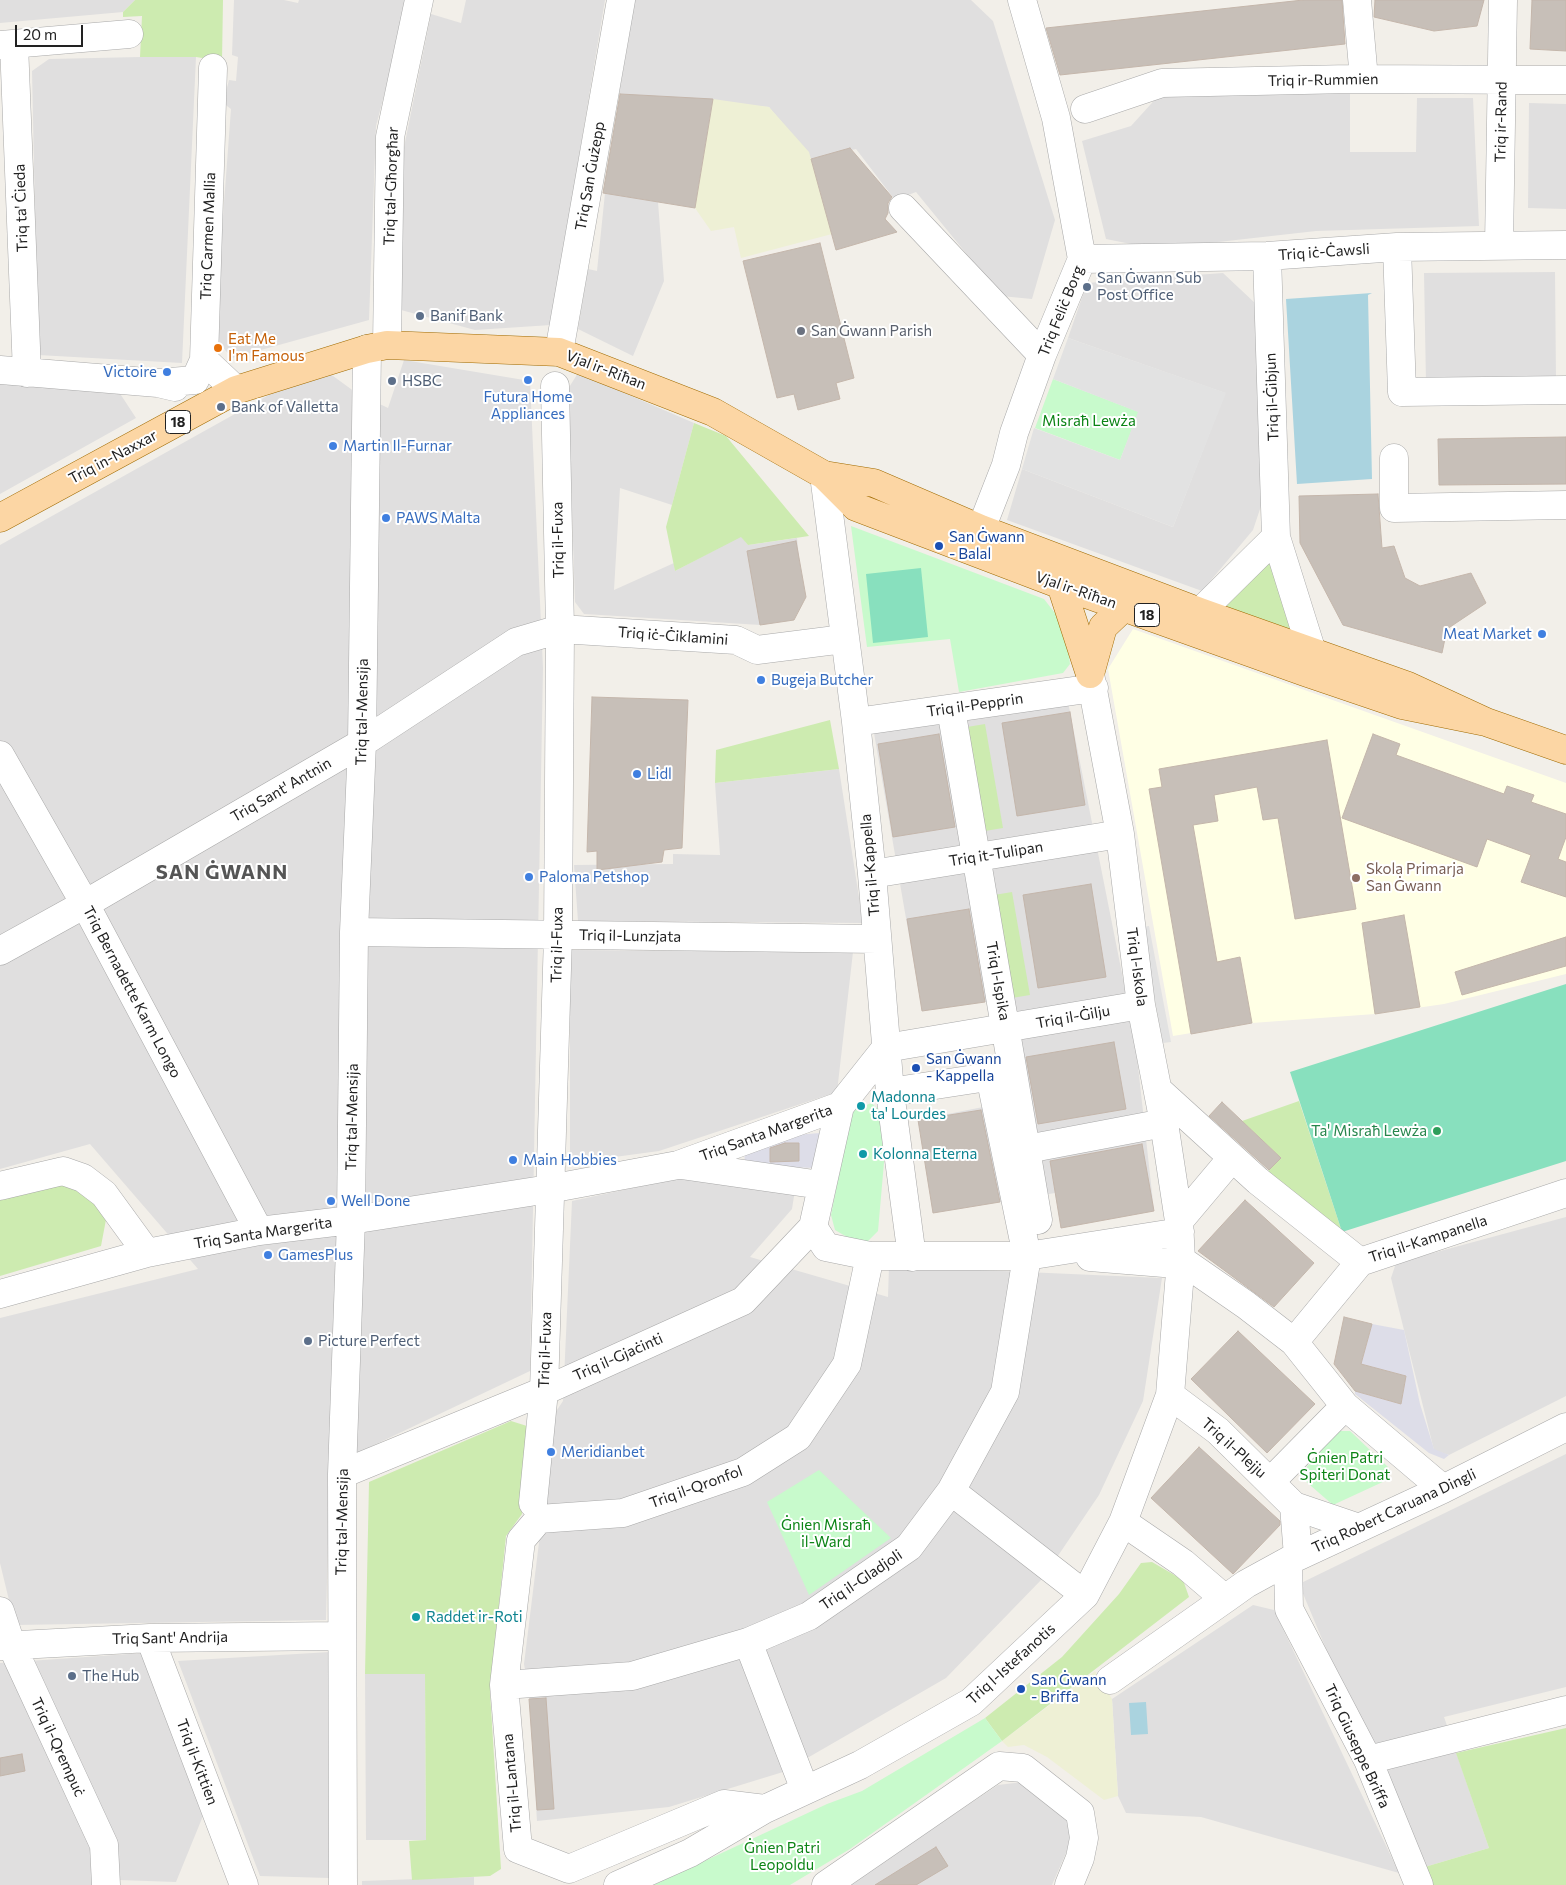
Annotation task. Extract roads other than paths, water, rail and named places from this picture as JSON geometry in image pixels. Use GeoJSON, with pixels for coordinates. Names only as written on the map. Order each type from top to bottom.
{"type":"FeatureCollection","features":[{"type":"Feature","properties":{"kind":"main road","name":"Vjal ir-Riħan"},"geometry":{"type":"LineString","coordinates":[[377,347],[559,352],[713,412],[824,475],[856,508],[1060,585],[1402,705],[1486,722]]}},
{"type":"Feature","properties":{"kind":"main road","name":"Triq in-Naxxar"},"geometry":{"type":"LineString","coordinates":[[0,518],[228,394],[377,347]]}},
{"type":"Feature","properties":{"kind":"main road","name":"Vjal ir-Riħan"},"geometry":{"type":"LineString","coordinates":[[824,475],[874,483],[981,529],[1200,612],[1408,686],[1486,722],[1566,750]]}},
{"type":"Feature","properties":{"kind":"main road"},"geometry":{"type":"LineString","coordinates":[[1060,585],[1092,681]]}},
{"type":"Feature","properties":{"kind":"main road"},"geometry":{"type":"LineString","coordinates":[[1092,681],[1103,627],[1124,607]]}},
{"type":"Feature","properties":{"kind":"street","name":"Triq tal-Għorgħar"},"geometry":{"type":"LineString","coordinates":[[377,347],[390,137],[418,0]]}},
{"type":"Feature","properties":{"kind":"street","name":"Triq San Ġużepp"},"geometry":{"type":"LineString","coordinates":[[559,352],[621,0]]}},
{"type":"Feature","properties":{"kind":"street","name":"Triq Feliċ Borg"},"geometry":{"type":"LineString","coordinates":[[981,529],[1006,465],[1014,433],[1042,355],[1082,259],[1056,118],[1023,0]]}},
{"type":"Feature","properties":{"kind":"street"},"geometry":{"type":"LineString","coordinates":[[1357,0],[1364,79]]}},
{"type":"Feature","properties":{"kind":"street","name":"Triq ir-Rand"},"geometry":{"type":"LineString","coordinates":[[1498,245],[1503,0]]}},
{"type":"Feature","properties":{"kind":"street"},"geometry":{"type":"LineString","coordinates":[[7,44],[129,34]]}},
{"type":"Feature","properties":{"kind":"street","name":"Triq ta' Ċieda"},"geometry":{"type":"LineString","coordinates":[[7,44],[27,373]]}},
{"type":"Feature","properties":{"kind":"street","name":"Triq Carmen Mallia"},"geometry":{"type":"LineString","coordinates":[[204,360],[213,68]]}},
{"type":"Feature","properties":{"kind":"street","name":"Triq ir-Rummien"},"geometry":{"type":"LineString","coordinates":[[1085,109],[1162,83],[1364,79],[1502,78],[1566,80]]}},
{"type":"Feature","properties":{"kind":"street"},"geometry":{"type":"LineString","coordinates":[[903,208],[1042,355]]}},
{"type":"Feature","properties":{"kind":"street","name":"Triq iċ-Ċawsli"},"geometry":{"type":"LineString","coordinates":[[1082,259],[1267,256],[1397,247],[1566,245]]}},
{"type":"Feature","properties":{"kind":"street"},"geometry":{"type":"LineString","coordinates":[[1397,247],[1402,392],[1566,390]]}},
{"type":"Feature","properties":{"kind":"street","name":"Triq il-Ġibjun"},"geometry":{"type":"LineString","coordinates":[[1267,256],[1276,537],[1312,652]]}},
{"type":"Feature","properties":{"kind":"street","name":"Triq tal-Mensija"},"geometry":{"type":"LineString","coordinates":[[343,1885],[342,1474],[351,1220],[354,932],[377,347]]}},
{"type":"Feature","properties":{"kind":"street"},"geometry":{"type":"LineString","coordinates":[[158,383],[195,380],[204,360]]}},
{"type":"Feature","properties":{"kind":"street"},"geometry":{"type":"LineString","coordinates":[[204,360],[228,394]]}},
{"type":"Feature","properties":{"kind":"street"},"geometry":{"type":"LineString","coordinates":[[0,370],[158,383],[228,394]]}},
{"type":"Feature","properties":{"kind":"street"},"geometry":{"type":"LineString","coordinates":[[158,383],[174,400],[179,421]]}},
{"type":"Feature","properties":{"kind":"street","name":"Triq il-Fuxa"},"geometry":{"type":"LineString","coordinates":[[536,1511],[544,1391],[558,936],[560,629],[555,386]]}},
{"type":"Feature","properties":{"kind":"street"},"geometry":{"type":"LineString","coordinates":[[1394,458],[1394,508],[1566,505]]}},
{"type":"Feature","properties":{"kind":"street","name":"Triq il-Kappella"},"geometry":{"type":"LineString","coordinates":[[824,475],[856,722],[872,874],[890,1092],[912,1257]]}},
{"type":"Feature","properties":{"kind":"street"},"geometry":{"type":"LineString","coordinates":[[1200,612],[1276,537]]}},
{"type":"Feature","properties":{"kind":"street","name":"Triq Sant' Antnin"},"geometry":{"type":"LineString","coordinates":[[0,951],[85,904],[362,743],[516,642],[560,629]]}},
{"type":"Feature","properties":{"kind":"street","name":"Triq iċ-Ċiklamini"},"geometry":{"type":"LineString","coordinates":[[560,629],[736,640],[757,650],[844,639]]}},
{"type":"Feature","properties":{"kind":"street","name":"Triq il-Pepprin"},"geometry":{"type":"LineString","coordinates":[[856,722],[951,709],[1092,681]]}},
{"type":"Feature","properties":{"kind":"street","name":"Triq l-Iskola"},"geometry":{"type":"LineString","coordinates":[[1092,681],[1120,834],[1141,1005],[1164,1123],[1179,1226],[1180,1260]]}},
{"type":"Feature","properties":{"kind":"street","name":"Triq l-Ispika"},"geometry":{"type":"LineString","coordinates":[[951,709],[1006,1029],[1001,1075],[1035,1255]]}},
{"type":"Feature","properties":{"kind":"street","name":"Triq Bernadette Karm Longo"},"geometry":{"type":"LineString","coordinates":[[0,755],[85,904],[260,1231]]}},
{"type":"Feature","properties":{"kind":"street","name":"Triq it-Tulipan"},"geometry":{"type":"LineString","coordinates":[[872,874],[1120,834]]}},
{"type":"Feature","properties":{"kind":"street","name":"Triq il-Lunzjata"},"geometry":{"type":"LineString","coordinates":[[354,932],[876,939]]}},
{"type":"Feature","properties":{"kind":"street","name":"Triq il-Ġilju"},"geometry":{"type":"LineString","coordinates":[[886,1048],[1141,1005]]}},
{"type":"Feature","properties":{"kind":"street","name":"Triq Santa Margerita"},"geometry":{"type":"LineString","coordinates":[[0,1294],[147,1253],[260,1231],[351,1220],[549,1189],[678,1165],[840,1106],[886,1048]]}},
{"type":"Feature","properties":{"kind":"street"},"geometry":{"type":"LineString","coordinates":[[890,1092],[1001,1075]]}},
{"type":"Feature","properties":{"kind":"street","name":"Triq l-Ispika"},"geometry":{"type":"LineString","coordinates":[[1001,1075],[1026,1149],[1035,1255]]}},
{"type":"Feature","properties":{"kind":"street"},"geometry":{"type":"LineString","coordinates":[[1158,1090],[1258,1181],[1360,1262]]}},
{"type":"Feature","properties":{"kind":"street"},"geometry":{"type":"LineString","coordinates":[[840,1106],[820,1185],[813,1226],[826,1247],[870,1256],[1035,1255],[1164,1263],[1180,1260],[1246,1305],[1294,1342],[1345,1406],[1442,1489]]}},
{"type":"Feature","properties":{"kind":"street"},"geometry":{"type":"LineString","coordinates":[[1026,1149],[1164,1123]]}},
{"type":"Feature","properties":{"kind":"street"},"geometry":{"type":"LineString","coordinates":[[1035,1255],[1179,1226],[1232,1158]]}},
{"type":"Feature","properties":{"kind":"street","name":"Triq Santa Margerita"},"geometry":{"type":"LineString","coordinates":[[678,1165],[820,1185]]}},
{"type":"Feature","properties":{"kind":"street"},"geometry":{"type":"LineString","coordinates":[[0,1186],[63,1171],[83,1178],[104,1194],[147,1253]]}},
{"type":"Feature","properties":{"kind":"street","name":"Triq il-Kampanella"},"geometry":{"type":"LineString","coordinates":[[1294,1342],[1360,1262],[1566,1193]]}},
{"type":"Feature","properties":{"kind":"street","name":"Triq il-Gjaċinti"},"geometry":{"type":"LineString","coordinates":[[342,1474],[544,1391],[743,1301],[813,1226]]}},
{"type":"Feature","properties":{"kind":"street","name":"Triq il-Gladjoli"},"geometry":{"type":"LineString","coordinates":[[504,1685],[632,1676],[748,1642],[809,1616],[909,1547],[951,1491],[1005,1392],[1035,1255]]}},
{"type":"Feature","properties":{"kind":"street","name":"Triq il-Qronfol"},"geometry":{"type":"LineString","coordinates":[[536,1511],[623,1513],[743,1472],[798,1437],[847,1364],[870,1256]]}},
{"type":"Feature","properties":{"kind":"street","name":"Triq l-Istefanotis"},"geometry":{"type":"LineString","coordinates":[[618,1885],[690,1853],[765,1809],[860,1765],[971,1702],[1085,1595],[1123,1522],[1170,1395],[1180,1260]]}},
{"type":"Feature","properties":{"kind":"street","name":"Triq il-Plejju"},"geometry":{"type":"LineString","coordinates":[[1170,1395],[1218,1431],[1271,1481],[1294,1506],[1359,1528]]}},
{"type":"Feature","properties":{"kind":"street"},"geometry":{"type":"LineString","coordinates":[[1271,1481],[1345,1406]]}},
{"type":"Feature","properties":{"kind":"street","name":"Triq Robert Caruana Dingli"},"geometry":{"type":"LineString","coordinates":[[1110,1680],[1235,1591],[1293,1559],[1442,1489],[1566,1427]]}},
{"type":"Feature","properties":{"kind":"street"},"geometry":{"type":"LineString","coordinates":[[951,1491],[1085,1595]]}},
{"type":"Feature","properties":{"kind":"street"},"geometry":{"type":"LineString","coordinates":[[1293,1559],[1294,1506]]}},
{"type":"Feature","properties":{"kind":"street","name":"Triq il-Lantana"},"geometry":{"type":"LineString","coordinates":[[536,1511],[520,1540],[504,1685],[518,1849],[569,1869],[724,1804],[765,1809]]}},
{"type":"Feature","properties":{"kind":"street"},"geometry":{"type":"LineString","coordinates":[[1123,1522],[1183,1563],[1235,1591],[1290,1609]]}},
{"type":"Feature","properties":{"kind":"street","name":"Triq Giuseppe Briffa"},"geometry":{"type":"LineString","coordinates":[[1293,1559],[1290,1609],[1368,1760],[1420,1885]]}},
{"type":"Feature","properties":{"kind":"street","name":"Triq il-Qrempuċ"},"geometry":{"type":"LineString","coordinates":[[0,1611],[5,1645],[104,1845],[106,1885]]}},
{"type":"Feature","properties":{"kind":"street","name":"Triq Sant' Andrija"},"geometry":{"type":"LineString","coordinates":[[5,1645],[150,1638],[341,1636]]}},
{"type":"Feature","properties":{"kind":"street","name":"Triq il-Kittien"},"geometry":{"type":"LineString","coordinates":[[150,1638],[244,1885]]}},
{"type":"Feature","properties":{"kind":"street"},"geometry":{"type":"LineString","coordinates":[[748,1642],[805,1790]]}},
{"type":"Feature","properties":{"kind":"street"},"geometry":{"type":"LineString","coordinates":[[1368,1760],[1566,1710]]}},
{"type":"Feature","properties":{"kind":"street"},"geometry":{"type":"LineString","coordinates":[[826,1885],[999,1766],[1023,1768],[1080,1813],[1084,1838],[1080,1858],[1069,1885]]}},
{"type":"Feature","properties":{"kind":"water"},"geometry":{"type":"Polygon","coordinates":[[[1372,293],[1368,295],[1372,479],[1297,484],[1286,299],[1372,293]]]}},
{"type":"Feature","properties":{"kind":"water"},"geometry":{"type":"Polygon","coordinates":[[[1146,1702],[1148,1734],[1131,1735],[1129,1703],[1146,1702]]]}},
{"type":"Feature","properties":{"kind":"place","name":"San Ġwann Sub Post Office"},"geometry":{"type":"Point","coordinates":[1087,287]}},
{"type":"Feature","properties":{"kind":"place","name":"Banif Bank"},"geometry":{"type":"Point","coordinates":[420,316]}},
{"type":"Feature","properties":{"kind":"place","name":"San Ġwann Parish"},"geometry":{"type":"Point","coordinates":[801,331]}},
{"type":"Feature","properties":{"kind":"place","name":"Eat Me I'm Famous"},"geometry":{"type":"Point","coordinates":[218,348]}},
{"type":"Feature","properties":{"kind":"place","name":"Victoire"},"geometry":{"type":"Point","coordinates":[167,372]}},
{"type":"Feature","properties":{"kind":"place","name":"Futura Home Appliances"},"geometry":{"type":"Point","coordinates":[528,380]}},
{"type":"Feature","properties":{"kind":"place","name":"HSBC"},"geometry":{"type":"Point","coordinates":[392,381]}},
{"type":"Feature","properties":{"kind":"place","name":"Bank of Valletta"},"geometry":{"type":"Point","coordinates":[221,407]}},
{"type":"Feature","properties":{"kind":"place","name":"Martin Il-Furnar"},"geometry":{"type":"Point","coordinates":[333,446]}},
{"type":"Feature","properties":{"kind":"place","name":"PAWS Malta"},"geometry":{"type":"Point","coordinates":[386,518]}},
{"type":"Feature","properties":{"kind":"place","name":"San Ġwann - Balal"},"geometry":{"type":"Point","coordinates":[939,546]}},
{"type":"Feature","properties":{"kind":"place","name":"Meat Market"},"geometry":{"type":"Point","coordinates":[1542,634]}},
{"type":"Feature","properties":{"kind":"place","name":"Bugeja Butcher"},"geometry":{"type":"Point","coordinates":[761,680]}},
{"type":"Feature","properties":{"kind":"place","name":"Lidl"},"geometry":{"type":"Point","coordinates":[637,774]}},
{"type":"Feature","properties":{"kind":"place","name":"Paloma Petshop"},"geometry":{"type":"Point","coordinates":[529,877]}},
{"type":"Feature","properties":{"kind":"place","name":"Skola Primarja San Ġwann"},"geometry":{"type":"Point","coordinates":[1356,878]}},
{"type":"Feature","properties":{"kind":"place","name":"San Ġwann - Kappella"},"geometry":{"type":"Point","coordinates":[916,1068]}},
{"type":"Feature","properties":{"kind":"place","name":"Madonna ta' Lourdes"},"geometry":{"type":"Point","coordinates":[861,1106]}},
{"type":"Feature","properties":{"kind":"place","name":"Ta' Misraħ Lewża"},"geometry":{"type":"Point","coordinates":[1437,1131]}},
{"type":"Feature","properties":{"kind":"place","name":"Kolonna Eterna"},"geometry":{"type":"Point","coordinates":[863,1154]}},
{"type":"Feature","properties":{"kind":"place","name":"Main Hobbies"},"geometry":{"type":"Point","coordinates":[513,1160]}},
{"type":"Feature","properties":{"kind":"place","name":"Well Done"},"geometry":{"type":"Point","coordinates":[331,1201]}},
{"type":"Feature","properties":{"kind":"place","name":"GamesPlus"},"geometry":{"type":"Point","coordinates":[268,1255]}},
{"type":"Feature","properties":{"kind":"place","name":"Picture Perfect"},"geometry":{"type":"Point","coordinates":[308,1341]}},
{"type":"Feature","properties":{"kind":"place","name":"Meridianbet"},"geometry":{"type":"Point","coordinates":[551,1452]}},
{"type":"Feature","properties":{"kind":"place","name":"Raddet ir-Roti"},"geometry":{"type":"Point","coordinates":[416,1617]}},
{"type":"Feature","properties":{"kind":"place","name":"The Hub"},"geometry":{"type":"Point","coordinates":[72,1676]}},
{"type":"Feature","properties":{"kind":"place","name":"San Ġwann - Briffa"},"geometry":{"type":"Point","coordinates":[1021,1689]}},
{"type":"Feature","properties":{"kind":"district","name":"SAN ĠWANN"},"geometry":{"type":"Point","coordinates":[222,872]}},
{"type":"Feature","properties":{"kind":"park label","name":"Misraħ Lewża"},"geometry":{"type":"Point","coordinates":[1089,421]}},
{"type":"Feature","properties":{"kind":"park label","name":"Ġnien Patri Spiteri Donat"},"geometry":{"type":"Point","coordinates":[1345,1466]}},
{"type":"Feature","properties":{"kind":"park label","name":"Ġnien Misraħ il-Ward"},"geometry":{"type":"Point","coordinates":[826,1534]}},
{"type":"Feature","properties":{"kind":"park label","name":"Ġnien Patri Leopoldu"},"geometry":{"type":"Point","coordinates":[782,1856]}}]}
